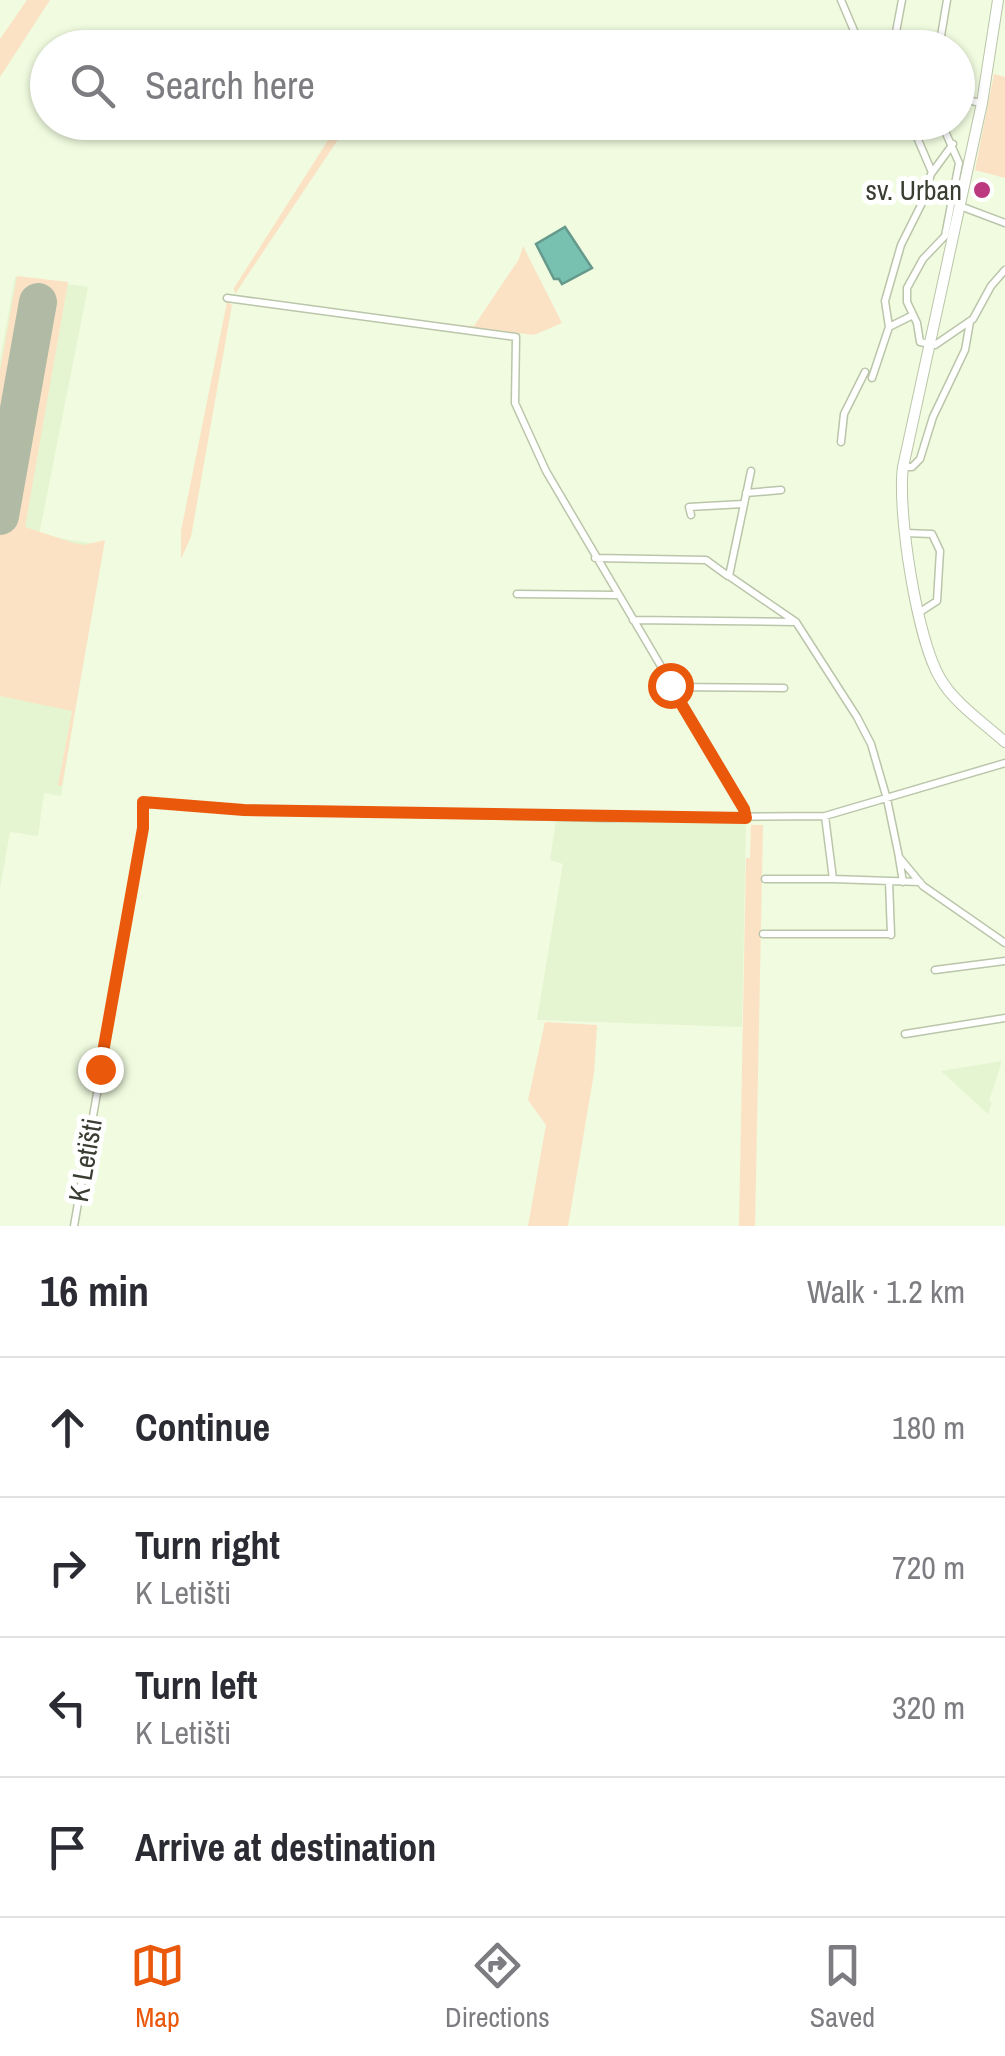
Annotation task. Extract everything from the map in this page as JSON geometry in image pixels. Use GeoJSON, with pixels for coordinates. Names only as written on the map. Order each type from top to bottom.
{"type":"FeatureCollection","features":[{"type":"Feature","properties":{"kind":"main road"},"geometry":{"type":"LineString","coordinates":[[975,136],[998,0]]}},
{"type":"Feature","properties":{"kind":"main road"},"geometry":{"type":"LineString","coordinates":[[974,140],[960,206],[948,238],[903,467],[900,506],[920,612],[940,680],[1005,742]]}},
{"type":"Feature","properties":{"kind":"street"},"geometry":{"type":"LineString","coordinates":[[841,0],[854,30]]}},
{"type":"Feature","properties":{"kind":"street"},"geometry":{"type":"LineString","coordinates":[[896,30],[902,0]]}},
{"type":"Feature","properties":{"kind":"street"},"geometry":{"type":"LineString","coordinates":[[943,30],[947,0]]}},
{"type":"Feature","properties":{"kind":"street"},"geometry":{"type":"LineString","coordinates":[[975,102],[982,103]]}},
{"type":"Feature","properties":{"kind":"street"},"geometry":{"type":"LineString","coordinates":[[918,140],[932,172]]}},
{"type":"Feature","properties":{"kind":"street"},"geometry":{"type":"LineString","coordinates":[[952,140],[960,163],[948,238],[923,258],[907,288],[908,302],[920,342],[929,346],[970,321]]}},
{"type":"Feature","properties":{"kind":"street"},"geometry":{"type":"LineString","coordinates":[[841,442],[844,414],[869,375],[889,327],[884,301],[901,245],[932,172],[954,144]]}},
{"type":"Feature","properties":{"kind":"street"},"geometry":{"type":"LineString","coordinates":[[960,206],[1005,223]]}},
{"type":"Feature","properties":{"kind":"street"},"geometry":{"type":"LineString","coordinates":[[903,467],[912,467],[920,458],[933,417],[965,350],[970,321],[1005,270]]}},
{"type":"Feature","properties":{"kind":"street"},"geometry":{"type":"LineString","coordinates":[[227,298],[516,338],[514,403],[546,471],[746,818],[825,816],[1005,763]]}},
{"type":"Feature","properties":{"kind":"street"},"geometry":{"type":"LineString","coordinates":[[889,327],[913,315]]}},
{"type":"Feature","properties":{"kind":"street"},"geometry":{"type":"LineString","coordinates":[[729,576],[751,471]]}},
{"type":"Feature","properties":{"kind":"street"},"geometry":{"type":"LineString","coordinates":[[746,493],[782,490]]}},
{"type":"Feature","properties":{"kind":"street"},"geometry":{"type":"LineString","coordinates":[[690,514],[689,507],[743,504]]}},
{"type":"Feature","properties":{"kind":"street"},"geometry":{"type":"LineString","coordinates":[[904,534],[928,533],[938,544],[937,601],[920,612]]}},
{"type":"Feature","properties":{"kind":"street"},"geometry":{"type":"LineString","coordinates":[[595,558],[706,560],[796,622],[866,731],[888,799],[903,882]]}},
{"type":"Feature","properties":{"kind":"street"},"geometry":{"type":"LineString","coordinates":[[517,594],[617,595]]}},
{"type":"Feature","properties":{"kind":"street"},"geometry":{"type":"LineString","coordinates":[[632,620],[796,622]]}},
{"type":"Feature","properties":{"kind":"street"},"geometry":{"type":"LineString","coordinates":[[672,688],[784,688]]}},
{"type":"Feature","properties":{"kind":"street","name":"K Letišti"},"geometry":{"type":"LineString","coordinates":[[74,1226],[143,828],[143,802],[244,810],[746,818]]}},
{"type":"Feature","properties":{"kind":"street"},"geometry":{"type":"LineString","coordinates":[[825,816],[833,880]]}},
{"type":"Feature","properties":{"kind":"street"},"geometry":{"type":"LineString","coordinates":[[899,857],[920,882],[1005,943]]}},
{"type":"Feature","properties":{"kind":"street"},"geometry":{"type":"LineString","coordinates":[[764,879],[920,882]]}},
{"type":"Feature","properties":{"kind":"street"},"geometry":{"type":"LineString","coordinates":[[763,934],[891,936],[889,882]]}},
{"type":"Feature","properties":{"kind":"street"},"geometry":{"type":"LineString","coordinates":[[935,970],[1005,961]]}},
{"type":"Feature","properties":{"kind":"street"},"geometry":{"type":"LineString","coordinates":[[905,1034],[1005,1018]]}},
{"type":"Feature","properties":{"kind":"shaded area"},"geometry":{"type":"Polygon","coordinates":[[[27,0],[50,0],[0,77],[0,39],[27,0]]]}},
{"type":"Feature","properties":{"kind":"shaded area"},"geometry":{"type":"Polygon","coordinates":[[[994,74],[1005,77],[1005,178],[975,170],[994,74]]]}},
{"type":"Feature","properties":{"kind":"shaded area"},"geometry":{"type":"Polygon","coordinates":[[[328,140],[338,140],[235,294],[234,288],[328,140]]]}},
{"type":"Feature","properties":{"kind":"shaded area"},"geometry":{"type":"Polygon","coordinates":[[[523,246],[562,323],[534,335],[452,325],[474,326],[519,259],[523,246]]]}},
{"type":"Feature","properties":{"kind":"shaded area"},"geometry":{"type":"Polygon","coordinates":[[[17,276],[68,282],[25,527],[84,545],[105,540],[62,786],[58,785],[72,711],[0,696],[0,371],[17,276]]]}},
{"type":"Feature","properties":{"kind":"shaded area"},"geometry":{"type":"Polygon","coordinates":[[[15,277],[88,287],[39,535],[102,545],[61,796],[44,793],[38,836],[10,832],[0,888],[0,361],[15,277]]]}},
{"type":"Feature","properties":{"kind":"shaded area"},"geometry":{"type":"Polygon","coordinates":[[[227,302],[232,305],[191,537],[181,559],[181,531],[227,302]]]}},
{"type":"Feature","properties":{"kind":"shaded area"},"geometry":{"type":"Polygon","coordinates":[[[556,819],[746,821],[742,1027],[537,1020],[563,864],[550,860],[556,819]]]}},
{"type":"Feature","properties":{"kind":"shaded area"},"geometry":{"type":"Polygon","coordinates":[[[751,825],[763,825],[755,1226],[739,1226],[746,858],[750,858],[751,825]]]}},
{"type":"Feature","properties":{"kind":"shaded area"},"geometry":{"type":"Polygon","coordinates":[[[545,1022],[597,1025],[594,1073],[568,1226],[528,1226],[546,1125],[528,1100],[545,1022]]]}},
{"type":"Feature","properties":{"kind":"shaded area"},"geometry":{"type":"Polygon","coordinates":[[[1002,1061],[988,1114],[941,1071],[1002,1061]]]}},
{"type":"Feature","properties":{"kind":"water"},"geometry":{"type":"Polygon","coordinates":[[[565,227],[592,268],[562,284],[554,279],[536,244],[565,227]]]}},
{"type":"Feature","properties":{"kind":"runway"},"geometry":{"type":"LineString","coordinates":[[0,516],[38,302]]}},
{"type":"Feature","properties":{"kind":"place","name":"sv. Urban"},"geometry":{"type":"Point","coordinates":[982,190]}},
{"type":"Feature","properties":{"kind":"route"},"geometry":{"type":"LineString","coordinates":[[100,1069],[143,828],[143,802],[244,810],[746,818],[670,685]]}}]}
